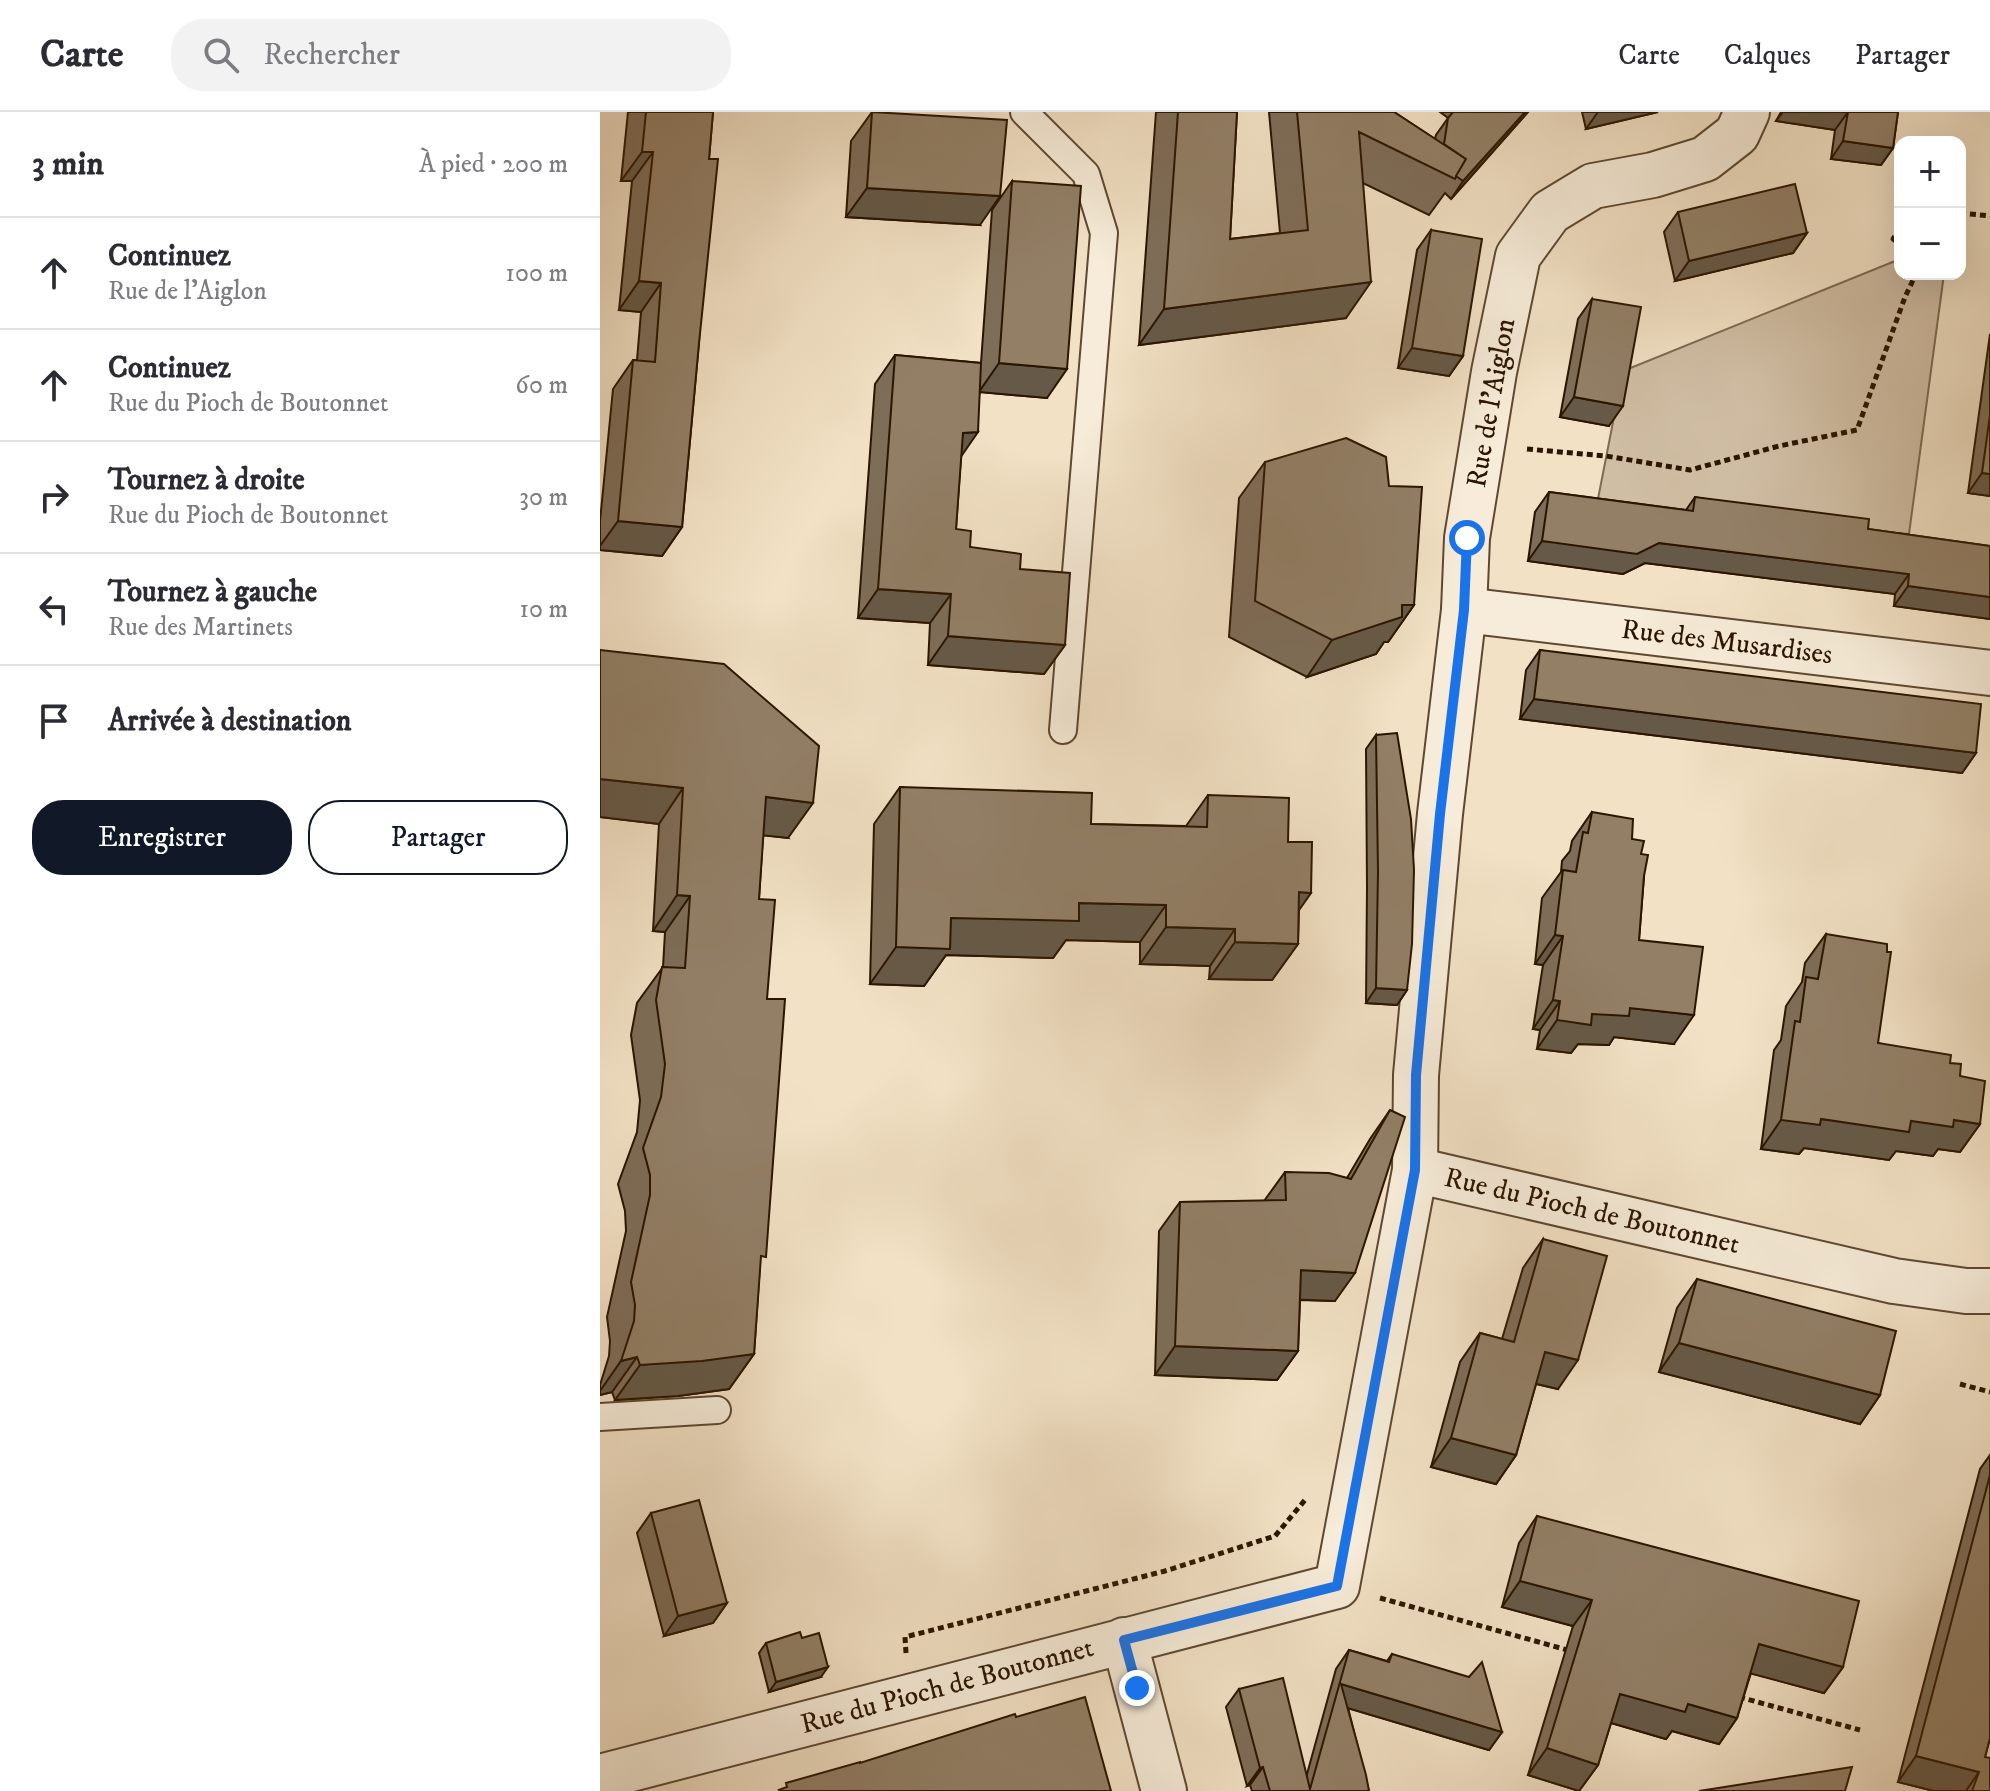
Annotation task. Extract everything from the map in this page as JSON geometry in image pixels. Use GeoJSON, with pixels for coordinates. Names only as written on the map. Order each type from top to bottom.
{"type":"FeatureCollection","features":[{"type":"Feature","properties":{"kind":"street","name":"Rue de l'Aiglon"},"geometry":{"type":"LineString","coordinates":[[1415,1170],[1416,1075],[1440,814],[1464,610],[1467,538],[1494,372],[1518,256],[1550,212],[1593,186],[1653,175],[1705,159],[1737,134],[1747,112]]}},
{"type":"Feature","properties":{"kind":"street","name":"Rue des Musardises"},"geometry":{"type":"LineString","coordinates":[[1464,610],[1990,673]]}},
{"type":"Feature","properties":{"kind":"street","name":"Rue du Pioch de Boutonnet"},"geometry":{"type":"LineString","coordinates":[[600,1777],[1337,1586],[1415,1170],[1894,1281],[1966,1291],[1990,1291]]}},
{"type":"Feature","properties":{"kind":"street"},"geometry":{"type":"LineString","coordinates":[[1124,1640],[1164,1791]]}},
{"type":"Feature","properties":{"kind":"lane"},"geometry":{"type":"LineString","coordinates":[[1024,112],[1086,174],[1104,233],[1063,730]]}},
{"type":"Feature","properties":{"kind":"lane"},"geometry":{"type":"LineString","coordinates":[[600,1417],[717,1410]]}},
{"type":"Feature","properties":{"kind":"path"},"geometry":{"type":"LineString","coordinates":[[1966,214],[1990,216]]}},
{"type":"Feature","properties":{"kind":"path"},"geometry":{"type":"LineString","coordinates":[[1482,445],[1606,456],[1690,470],[1779,446],[1857,430],[1913,280]]}},
{"type":"Feature","properties":{"kind":"path"},"geometry":{"type":"LineString","coordinates":[[1960,1384],[1990,1392]]}},
{"type":"Feature","properties":{"kind":"path"},"geometry":{"type":"LineString","coordinates":[[906,1666],[905,1637],[1165,1571],[1275,1536],[1305,1502],[1308,1487]]}},
{"type":"Feature","properties":{"kind":"path"},"geometry":{"type":"LineString","coordinates":[[1337,1586],[1583,1654]]}},
{"type":"Feature","properties":{"kind":"path"},"geometry":{"type":"LineString","coordinates":[[1737,1696],[1860,1730]]}},
{"type":"Feature","properties":{"kind":"shaded area"},"geometry":{"type":"Polygon","coordinates":[[[1894,261],[1894,280],[1943,280],[1909,534],[1596,509],[1623,371],[1894,261]]]}},
{"type":"Feature","properties":{"kind":"building"},"geometry":{"type":"Polygon","coordinates":[[[646,112],[713,112],[709,159],[718,159],[682,527],[618,521],[633,360],[655,362],[661,283],[639,281],[653,152],[642,152],[646,112]]]}},
{"type":"Feature","properties":{"kind":"building"},"geometry":{"type":"Polygon","coordinates":[[[872,112],[1007,120],[1000,196],[867,188],[872,112]]]}},
{"type":"Feature","properties":{"kind":"building"},"geometry":{"type":"Polygon","coordinates":[[[1178,112],[1237,112],[1230,239],[1308,230],[1297,112],[1394,112],[1466,159],[1455,179],[1359,132],[1371,282],[1164,309],[1178,112]]]}},
{"type":"Feature","properties":{"kind":"building"},"geometry":{"type":"Polygon","coordinates":[[[1453,112],[1525,112],[1463,181],[1456,176],[1466,159],[1444,144],[1448,118],[1453,112]]]}},
{"type":"Feature","properties":{"kind":"building"},"geometry":{"type":"Polygon","coordinates":[[[1848,112],[1898,112],[1893,148],[1843,141],[1848,112]]]}},
{"type":"Feature","properties":{"kind":"building"},"geometry":{"type":"Polygon","coordinates":[[[1012,181],[1081,186],[1067,369],[999,363],[1012,181]]]}},
{"type":"Feature","properties":{"kind":"building"},"geometry":{"type":"Polygon","coordinates":[[[1795,184],[1807,233],[1689,261],[1678,212],[1795,184]]]}},
{"type":"Feature","properties":{"kind":"building"},"geometry":{"type":"Polygon","coordinates":[[[1431,230],[1482,239],[1463,356],[1412,348],[1431,230]]]}},
{"type":"Feature","properties":{"kind":"building"},"geometry":{"type":"Polygon","coordinates":[[[1592,299],[1641,307],[1623,406],[1574,397],[1592,299]]]}},
{"type":"Feature","properties":{"kind":"building"},"geometry":{"type":"Polygon","coordinates":[[[895,355],[981,363],[978,432],[963,433],[956,529],[971,531],[970,547],[1021,554],[1020,569],[1070,573],[1065,645],[948,636],[951,594],[878,589],[895,355]]]}},
{"type":"Feature","properties":{"kind":"building"},"geometry":{"type":"Polygon","coordinates":[[[1990,415],[1990,474],[1982,473],[1990,415]]]}},
{"type":"Feature","properties":{"kind":"building"},"geometry":{"type":"Polygon","coordinates":[[[1346,438],[1386,457],[1389,486],[1422,487],[1414,605],[1402,605],[1402,617],[1332,640],[1255,601],[1265,462],[1346,438]]]}},
{"type":"Feature","properties":{"kind":"building"},"geometry":{"type":"Polygon","coordinates":[[[1549,492],[1693,511],[1695,497],[1869,519],[1868,529],[1990,546],[1990,597],[1908,586],[1909,574],[1659,543],[1637,554],[1542,541],[1549,492]]]}},
{"type":"Feature","properties":{"kind":"building"},"geometry":{"type":"Polygon","coordinates":[[[600,650],[724,664],[819,746],[813,803],[766,797],[759,899],[775,900],[767,999],[785,999],[766,1257],[761,1256],[754,1354],[640,1365],[637,1357],[621,1361],[634,1321],[631,1282],[650,1195],[650,1175],[643,1148],[661,1097],[665,1064],[656,1000],[662,967],[685,968],[690,896],[677,895],[683,788],[600,779],[600,650]]]}},
{"type":"Feature","properties":{"kind":"building"},"geometry":{"type":"Polygon","coordinates":[[[1540,650],[1981,704],[1976,753],[1534,699],[1540,650]]]}},
{"type":"Feature","properties":{"kind":"building"},"geometry":{"type":"Polygon","coordinates":[[[1397,733],[1411,819],[1414,870],[1407,990],[1376,988],[1376,735],[1397,733]]]}},
{"type":"Feature","properties":{"kind":"building"},"geometry":{"type":"Polygon","coordinates":[[[900,787],[1092,793],[1091,824],[1207,827],[1208,795],[1289,798],[1288,842],[1312,842],[1311,893],[1299,892],[1298,944],[1235,942],[1235,929],[1166,927],[1166,905],[1079,903],[1079,921],[951,918],[950,949],[896,947],[900,787]]]}},
{"type":"Feature","properties":{"kind":"building"},"geometry":{"type":"Polygon","coordinates":[[[1592,812],[1633,819],[1632,839],[1644,841],[1641,854],[1648,855],[1639,940],[1703,947],[1694,1015],[1630,1008],[1629,1016],[1592,1014],[1591,1025],[1557,1020],[1560,1001],[1553,1000],[1563,936],[1555,935],[1563,870],[1576,872],[1583,832],[1588,833],[1592,812]]]}},
{"type":"Feature","properties":{"kind":"building"},"geometry":{"type":"Polygon","coordinates":[[[1826,934],[1887,944],[1887,952],[1891,952],[1878,1043],[1951,1055],[1950,1063],[1961,1064],[1960,1076],[1985,1081],[1980,1124],[1954,1120],[1953,1127],[1911,1121],[1909,1132],[1821,1119],[1820,1125],[1781,1120],[1795,1021],[1800,1022],[1806,977],[1818,979],[1826,934]]]}},
{"type":"Feature","properties":{"kind":"building"},"geometry":{"type":"Polygon","coordinates":[[[1390,1110],[1405,1117],[1355,1273],[1301,1270],[1298,1351],[1175,1346],[1180,1202],[1286,1200],[1285,1172],[1329,1173],[1351,1179],[1390,1110]]]}},
{"type":"Feature","properties":{"kind":"building"},"geometry":{"type":"Polygon","coordinates":[[[1543,1239],[1607,1256],[1578,1360],[1545,1352],[1516,1455],[1451,1438],[1480,1333],[1514,1342],[1543,1239]]]}},
{"type":"Feature","properties":{"kind":"building"},"geometry":{"type":"Polygon","coordinates":[[[1697,1279],[1896,1331],[1880,1395],[1679,1343],[1697,1279]]]}},
{"type":"Feature","properties":{"kind":"building"},"geometry":{"type":"Polygon","coordinates":[[[1990,1475],[1990,1738],[1985,1757],[1990,1758],[1990,1791],[1972,1791],[1979,1772],[1916,1756],[1990,1475]]]}},
{"type":"Feature","properties":{"kind":"building"},"geometry":{"type":"Polygon","coordinates":[[[699,1500],[727,1603],[678,1616],[651,1513],[699,1500]]]}},
{"type":"Feature","properties":{"kind":"building"},"geometry":{"type":"Polygon","coordinates":[[[1537,1516],[1859,1601],[1843,1667],[1759,1644],[1737,1718],[1688,1704],[1685,1712],[1620,1694],[1598,1765],[1547,1748],[1592,1600],[1520,1581],[1537,1516]]]}},
{"type":"Feature","properties":{"kind":"building"},"geometry":{"type":"Polygon","coordinates":[[[800,1632],[802,1638],[819,1633],[828,1667],[776,1682],[766,1643],[800,1632]]]}},
{"type":"Feature","properties":{"kind":"building"},"geometry":{"type":"Polygon","coordinates":[[[1349,1650],[1389,1662],[1392,1654],[1469,1677],[1482,1662],[1502,1732],[1341,1684],[1369,1791],[1270,1791],[1263,1767],[1260,1768],[1239,1689],[1283,1678],[1310,1789],[1349,1650]]]}},
{"type":"Feature","properties":{"kind":"building"},"geometry":{"type":"Polygon","coordinates":[[[1085,1697],[1111,1791],[779,1790],[787,1787],[786,1783],[1015,1714],[1016,1717],[1085,1697]]]}},
{"type":"Feature","properties":{"kind":"building"},"geometry":{"type":"Polygon","coordinates":[[[1852,1767],[1845,1791],[1699,1791],[1852,1767]]]}},
{"type":"Feature","properties":{"kind":"route"},"geometry":{"type":"LineString","coordinates":[[1137,1688],[1124,1640],[1337,1586],[1415,1170],[1416,1075],[1440,814],[1464,610],[1467,538]]}}]}
